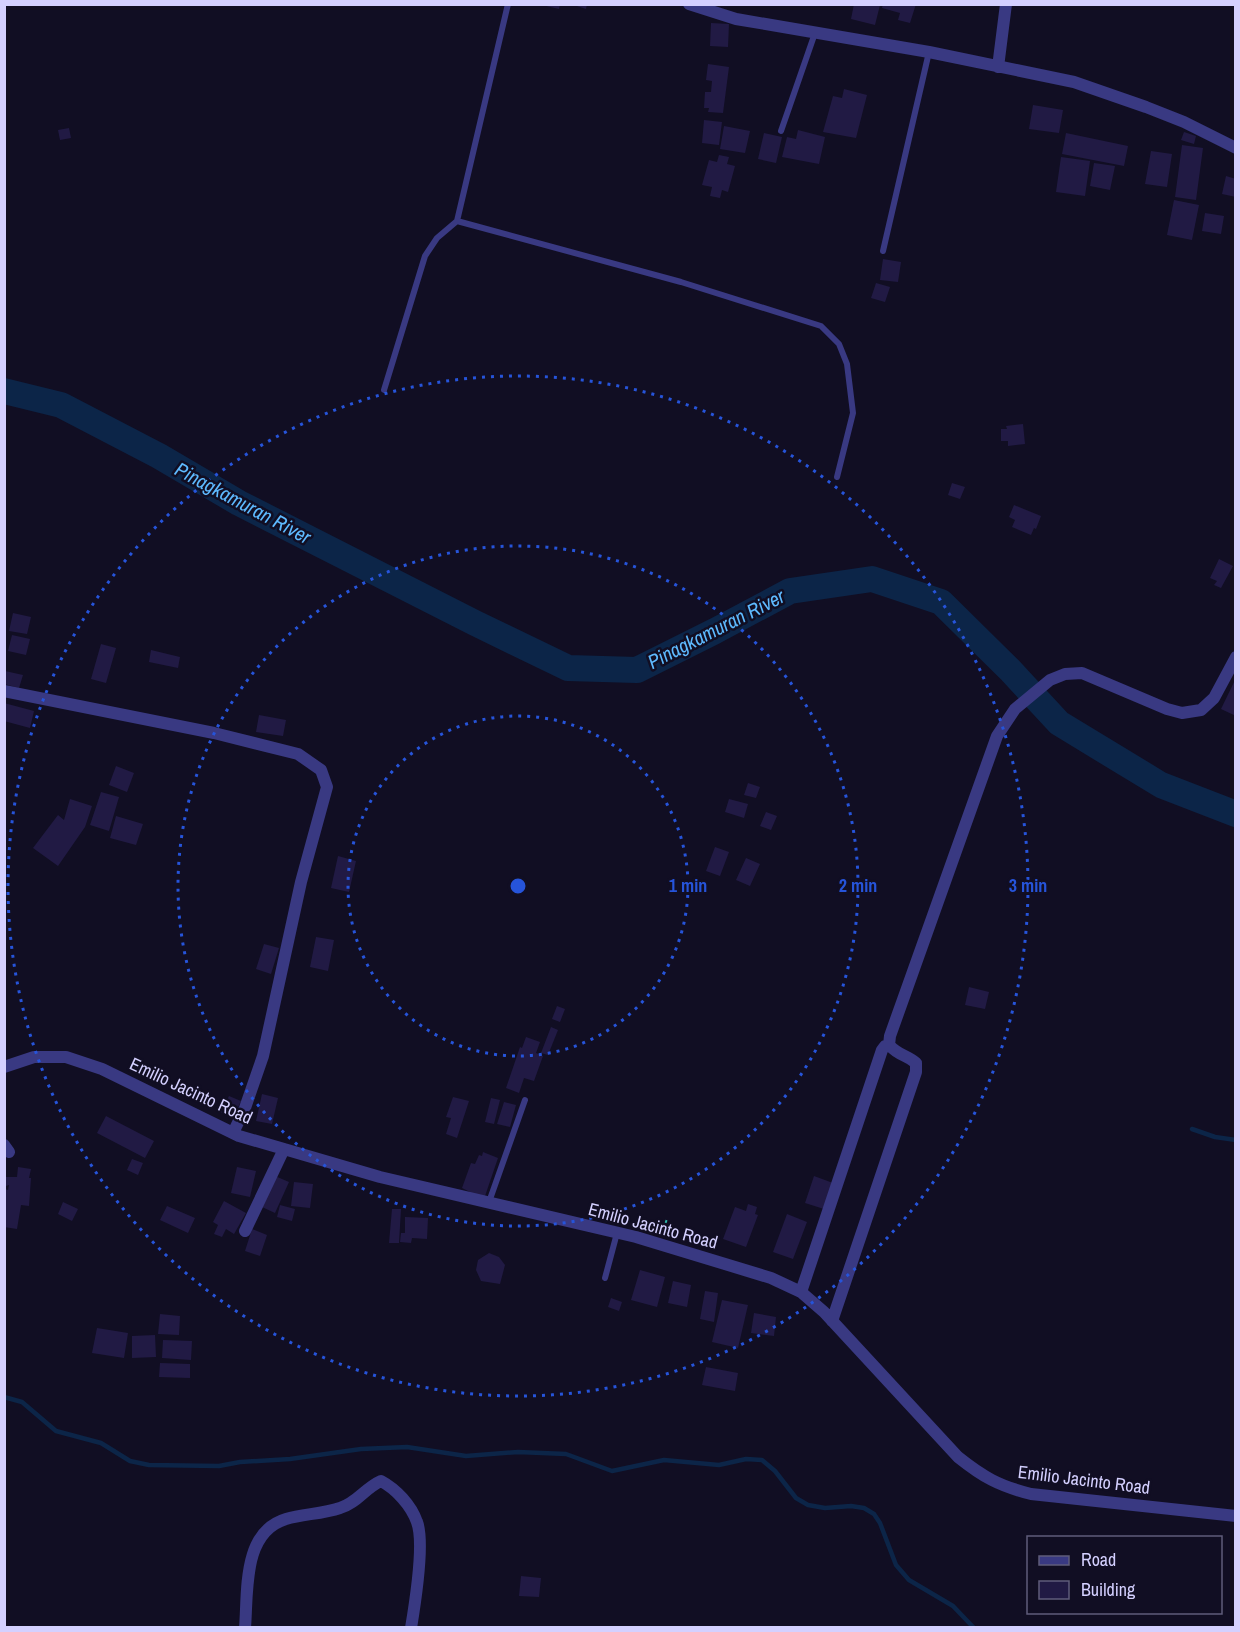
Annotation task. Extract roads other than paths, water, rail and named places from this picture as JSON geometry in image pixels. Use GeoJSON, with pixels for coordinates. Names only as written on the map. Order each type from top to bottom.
{"type":"FeatureCollection","features":[{"type":"Feature","properties":{"kind":"street"},"geometry":{"type":"LineString","coordinates":[[688,4],[736,19],[929,52],[1084,86],[1174,118],[1236,148]]}},
{"type":"Feature","properties":{"kind":"street"},"geometry":{"type":"LineString","coordinates":[[998,68],[1006,4]]}},
{"type":"Feature","properties":{"kind":"street"},"geometry":{"type":"LineString","coordinates":[[801,1292],[827,1220],[882,1050],[889,1045],[890,1036],[997,736],[1015,709],[1050,680],[1065,674],[1082,673],[1167,709],[1182,713],[1201,710],[1214,698],[1236,657]]}},
{"type":"Feature","properties":{"kind":"street"},"geometry":{"type":"LineString","coordinates":[[4,691],[224,735],[298,754],[321,770],[327,787],[301,882],[263,1056],[245,1108],[232,1133]]}},
{"type":"Feature","properties":{"kind":"street"},"geometry":{"type":"LineString","coordinates":[[832,1321],[916,1072],[916,1063],[911,1058],[900,1055],[889,1045]]}},
{"type":"Feature","properties":{"kind":"street","name":"Emilio Jacinto Road"},"geometry":{"type":"LineString","coordinates":[[4,1067],[33,1057],[66,1057],[102,1069],[232,1133],[380,1177],[618,1233],[771,1278],[801,1292],[832,1321],[958,1457],[981,1475],[1008,1488],[1031,1494],[1236,1516]]}},
{"type":"Feature","properties":{"kind":"street"},"geometry":{"type":"LineString","coordinates":[[245,1231],[284,1149]]}},
{"type":"Feature","properties":{"kind":"street"},"geometry":{"type":"LineString","coordinates":[[245,1628],[252,1558],[258,1539],[271,1526],[284,1520],[341,1508],[356,1501],[371,1485],[381,1481],[393,1487],[418,1523],[420,1554],[411,1628]]}},
{"type":"Feature","properties":{"kind":"lane"},"geometry":{"type":"LineString","coordinates":[[384,390],[425,256],[437,238],[457,221],[508,4]]}},
{"type":"Feature","properties":{"kind":"lane"},"geometry":{"type":"LineString","coordinates":[[781,131],[815,33]]}},
{"type":"Feature","properties":{"kind":"lane"},"geometry":{"type":"LineString","coordinates":[[883,251],[929,52]]}},
{"type":"Feature","properties":{"kind":"lane"},"geometry":{"type":"LineString","coordinates":[[457,221],[681,282],[821,326],[839,344],[847,364],[853,412],[837,477]]}},
{"type":"Feature","properties":{"kind":"lane"},"geometry":{"type":"LineString","coordinates":[[488,1203],[525,1100]]}},
{"type":"Feature","properties":{"kind":"lane"},"geometry":{"type":"LineString","coordinates":[[605,1278],[618,1233]]}},
{"type":"Feature","properties":{"kind":"waterway","name":"Pinagkamuran River"},"geometry":{"type":"LineString","coordinates":[[4,391],[61,405],[159,456],[239,503],[568,668],[637,670],[790,591],[872,579],[941,602],[1010,670],[1059,723],[1161,785],[1236,814]]}},
{"type":"Feature","properties":{"kind":"waterway"},"geometry":{"type":"LineString","coordinates":[[1192,1129],[1215,1137],[1236,1140]]}},
{"type":"Feature","properties":{"kind":"waterway"},"geometry":{"type":"LineString","coordinates":[[4,1397],[22,1402],[56,1431],[101,1443],[130,1461],[149,1465],[219,1466],[361,1449],[407,1447],[466,1456],[518,1452],[566,1454],[612,1471],[664,1460],[719,1465],[746,1459],[762,1460],[775,1471],[796,1498],[808,1505],[825,1508],[851,1506],[864,1508],[874,1514],[880,1523],[896,1565],[909,1580],[953,1606],[974,1628]]}}]}
